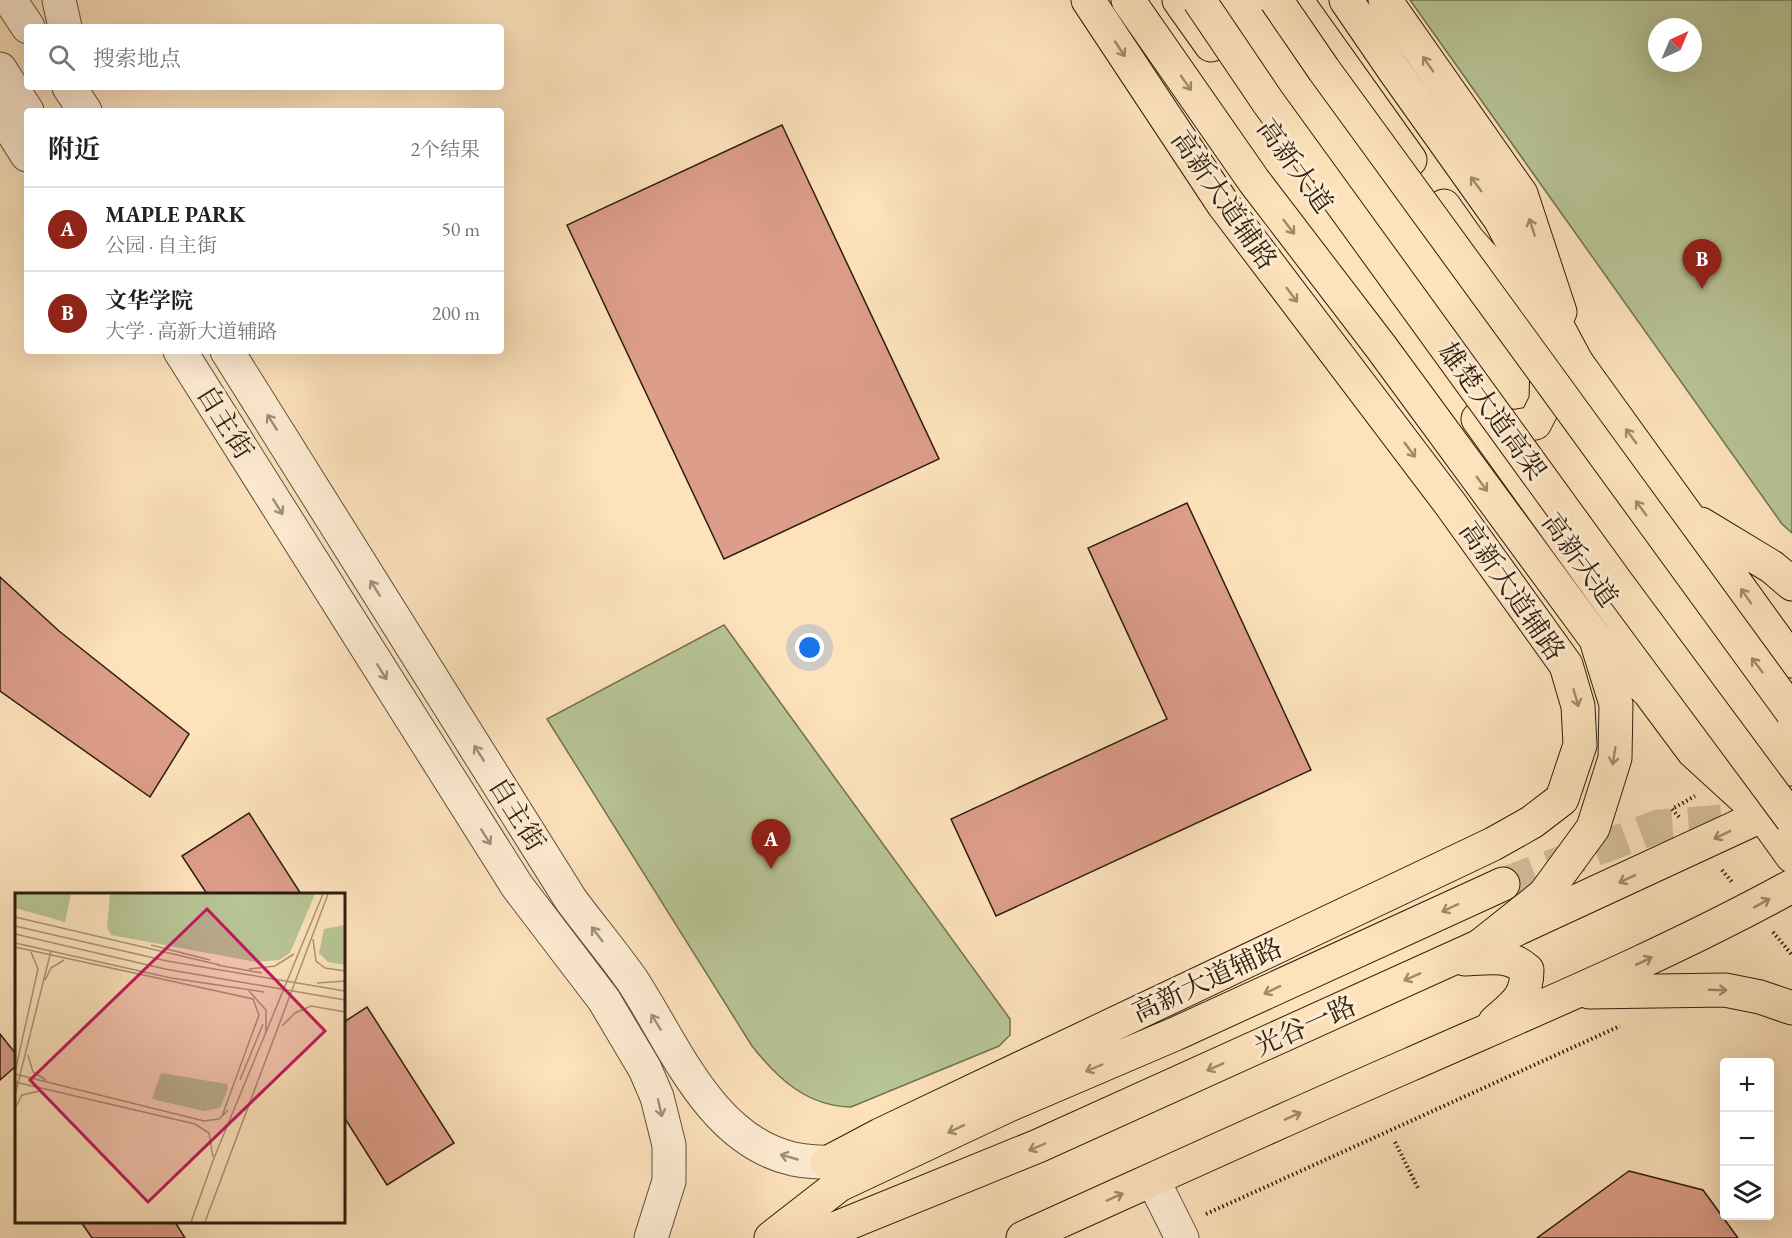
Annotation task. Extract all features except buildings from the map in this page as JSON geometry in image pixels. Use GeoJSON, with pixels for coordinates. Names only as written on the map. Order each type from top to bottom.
{"type":"FeatureCollection","features":[{"type":"Feature","properties":{"kind":"main road","name":"高新大道辅路"},"geometry":{"type":"LineString","coordinates":[[827,1163],[880,1135],[1493,844],[1532,822],[1562,799],[1581,745],[1578,706],[1566,665],[1458,514],[1223,204],[1088,0]]}},
{"type":"Feature","properties":{"kind":"main road"},"geometry":{"type":"LineString","coordinates":[[1128,0],[1254,181],[1381,347],[1595,638],[1649,692],[1694,751],[1777,817]]}},
{"type":"Feature","properties":{"kind":"main road","name":"高新大道"},"geometry":{"type":"LineString","coordinates":[[1179,0],[1254,109],[1472,411],[1777,817],[1792,856]]}},
{"type":"Feature","properties":{"kind":"main road","name":"雄楚大道高架"},"geometry":{"type":"LineString","coordinates":[[1198,0],[1269,102],[1610,573],[1777,817]]}},
{"type":"Feature","properties":{"kind":"main road"},"geometry":{"type":"LineString","coordinates":[[1276,0],[1345,99],[1792,712]]}},
{"type":"Feature","properties":{"kind":"main road"},"geometry":{"type":"LineString","coordinates":[[1296,0],[1546,352],[1546,401],[1535,423],[1512,427],[1472,411]]}},
{"type":"Feature","properties":{"kind":"main road"},"geometry":{"type":"LineString","coordinates":[[1346,0],[1500,219],[1577,363]]}},
{"type":"Feature","properties":{"kind":"main road"},"geometry":{"type":"LineString","coordinates":[[1385,0],[1521,194],[1577,363]]}},
{"type":"Feature","properties":{"kind":"main road"},"geometry":{"type":"LineString","coordinates":[[1468,240],[1577,363],[1792,661]]}},
{"type":"Feature","properties":{"kind":"main road"},"geometry":{"type":"LineString","coordinates":[[1690,518],[1772,567],[1792,584]]}},
{"type":"Feature","properties":{"kind":"main road"},"geometry":{"type":"LineString","coordinates":[[1480,946],[1544,895],[1593,828],[1616,758],[1616,704],[1595,638]]}},
{"type":"Feature","properties":{"kind":"main road","name":"光谷一路"},"geometry":{"type":"LineString","coordinates":[[812,1238],[1038,1146],[1480,946],[1777,817],[1792,801]]}},
{"type":"Feature","properties":{"kind":"main road"},"geometry":{"type":"LineString","coordinates":[[771,1238],[839,1185],[1009,1105],[1175,1034],[1503,884]]}},
{"type":"Feature","properties":{"kind":"main road"},"geometry":{"type":"LineString","coordinates":[[1023,1238],[1068,1227],[1153,1180],[1575,993],[1732,919],[1792,886]]}},
{"type":"Feature","properties":{"kind":"main road"},"geometry":{"type":"LineString","coordinates":[[1449,960],[1500,957],[1517,961],[1527,970],[1527,982],[1521,1000],[1482,1033]]}},
{"type":"Feature","properties":{"kind":"main road"},"geometry":{"type":"LineString","coordinates":[[1575,993],[1725,990],[1760,997],[1792,1008]]}},
{"type":"Feature","properties":{"kind":"street"},"geometry":{"type":"LineString","coordinates":[[10,0],[26,24]]}},
{"type":"Feature","properties":{"kind":"street"},"geometry":{"type":"LineString","coordinates":[[59,0],[64,24]]}},
{"type":"Feature","properties":{"kind":"street"},"geometry":{"type":"LineString","coordinates":[[0,69],[25,108]]}},
{"type":"Feature","properties":{"kind":"street"},"geometry":{"type":"LineString","coordinates":[[71,90],[83,108]]}},
{"type":"Feature","properties":{"kind":"street"},"geometry":{"type":"LineString","coordinates":[[86,90],[92,108]]}},
{"type":"Feature","properties":{"kind":"street"},"geometry":{"type":"LineString","coordinates":[[0,112],[24,150]]}},
{"type":"Feature","properties":{"kind":"street","name":"自主街"},"geometry":{"type":"LineString","coordinates":[[229,354],[565,890],[632,981],[676,1056],[704,1096],[741,1134],[763,1148],[792,1159],[827,1163],[889,1161]]}},
{"type":"Feature","properties":{"kind":"street","name":"自主街"},"geometry":{"type":"LineString","coordinates":[[182,357],[517,886],[604,1000],[645,1069],[657,1097],[669,1145],[669,1181],[651,1238]]}},
{"type":"Feature","properties":{"kind":"street"},"geometry":{"type":"LineString","coordinates":[[1153,1180],[1182,1238]]}},
{"type":"Feature","properties":{"kind":"path"},"geometry":{"type":"LineString","coordinates":[[1210,1212],[1626,1023]]}},
{"type":"Feature","properties":{"kind":"path"},"geometry":{"type":"LineString","coordinates":[[1395,1142],[1418,1188]]}},
{"type":"Feature","properties":{"kind":"green space"},"geometry":{"type":"Polygon","coordinates":[[[1410,0],[1792,0],[1792,533],[1782,524],[1410,0]]]}},
{"type":"Feature","properties":{"kind":"green space"},"geometry":{"type":"Polygon","coordinates":[[[724,625],[1010,1019],[1010,1035],[999,1046],[851,1107],[821,1102],[807,1096],[783,1080],[752,1046],[547,719],[724,625]]]}},
{"type":"Feature","properties":{"kind":"tunnel"},"geometry":{"type":"LineString","coordinates":[[1503,884],[1659,826],[1738,820],[1752,822]]}},
{"type":"Feature","properties":{"kind":"place","name":"文华学院"},"geometry":{"type":"Point","coordinates":[1702,289]}},
{"type":"Feature","properties":{"kind":"place","name":"MAPLE PARK"},"geometry":{"type":"Point","coordinates":[771,869]}}]}
